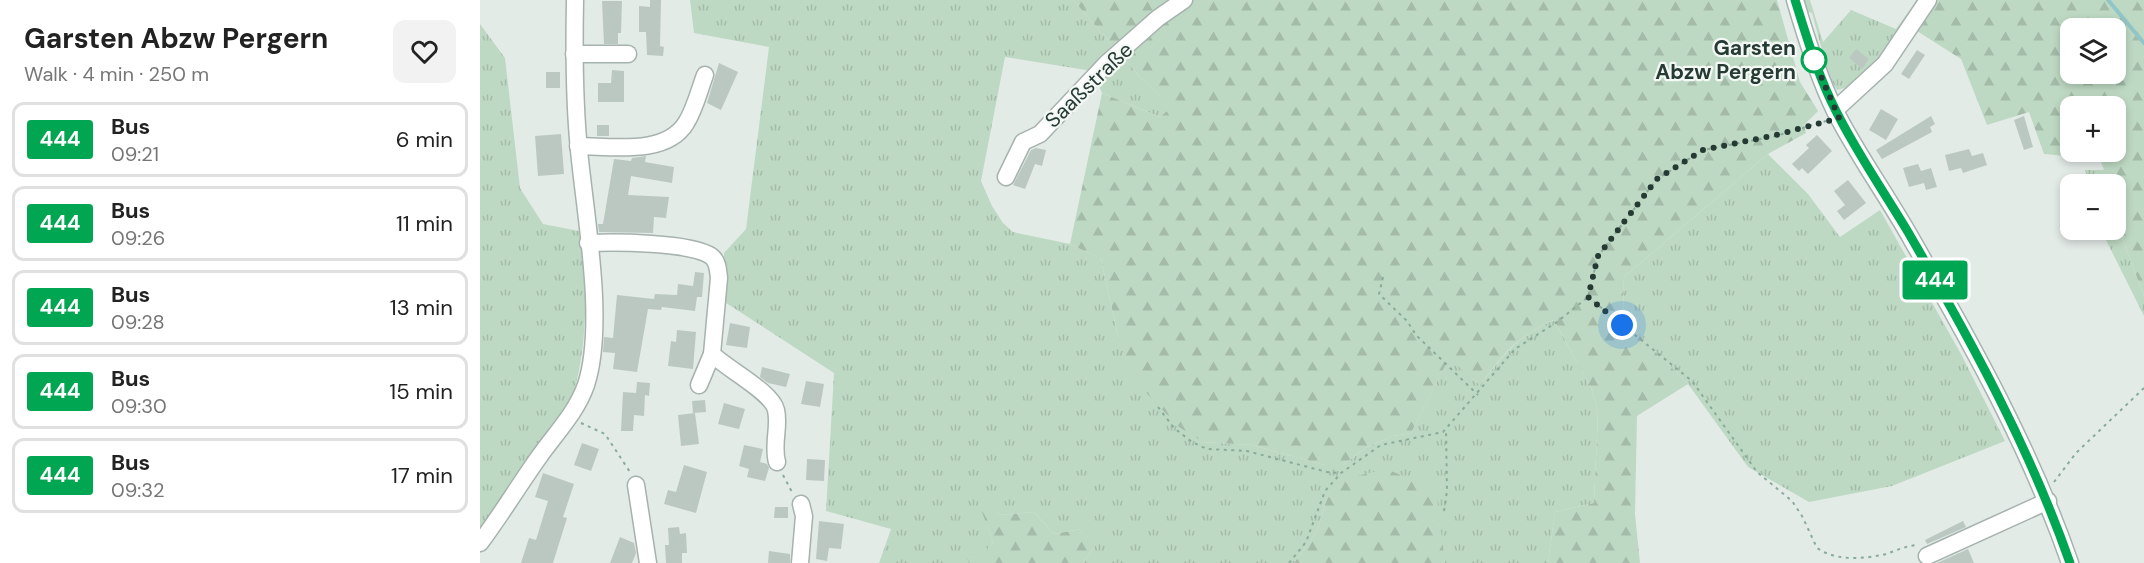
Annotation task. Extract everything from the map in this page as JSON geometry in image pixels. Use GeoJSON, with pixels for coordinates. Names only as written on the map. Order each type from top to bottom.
{"type":"FeatureCollection","features":[{"type":"Feature","properties":{"kind":"street"},"geometry":{"type":"LineString","coordinates":[[480,543],[552,439],[570,417],[587,383],[592,349],[594,307],[578,146],[574,54],[575,0]]}},
{"type":"Feature","properties":{"kind":"street","name":"Saaßstraße"},"geometry":{"type":"LineString","coordinates":[[1006,177],[1023,142],[1040,134],[1107,63],[1158,18],[1184,0]]}},
{"type":"Feature","properties":{"kind":"street"},"geometry":{"type":"LineString","coordinates":[[1795,0],[1814,60],[1837,114],[1952,310],[2031,461],[2047,497],[2070,563]]}},
{"type":"Feature","properties":{"kind":"street"},"geometry":{"type":"LineString","coordinates":[[1837,114],[1885,64],[1928,0]]}},
{"type":"Feature","properties":{"kind":"street"},"geometry":{"type":"LineString","coordinates":[[574,54],[628,54]]}},
{"type":"Feature","properties":{"kind":"street"},"geometry":{"type":"LineString","coordinates":[[1854,95],[1860,77],[1872,62]]}},
{"type":"Feature","properties":{"kind":"street"},"geometry":{"type":"LineString","coordinates":[[578,146],[633,146],[658,144],[669,140],[686,124],[705,75]]}},
{"type":"Feature","properties":{"kind":"street"},"geometry":{"type":"LineString","coordinates":[[588,243],[686,249],[712,257],[717,265],[719,278],[712,354],[699,385]]}},
{"type":"Feature","properties":{"kind":"street"},"geometry":{"type":"LineString","coordinates":[[712,354],[725,367],[767,396],[776,406],[774,452],[777,462]]}},
{"type":"Feature","properties":{"kind":"street"},"geometry":{"type":"LineString","coordinates":[[636,485],[648,563]]}},
{"type":"Feature","properties":{"kind":"street"},"geometry":{"type":"LineString","coordinates":[[1927,556],[2047,497]]}},
{"type":"Feature","properties":{"kind":"street"},"geometry":{"type":"LineString","coordinates":[[800,563],[804,516],[801,504]]}},
{"type":"Feature","properties":{"kind":"path"},"geometry":{"type":"LineString","coordinates":[[1289,563],[1306,542],[1325,491],[1341,473],[1381,445],[1397,440],[1424,437],[1446,429],[1478,395],[1515,348],[1557,322],[1588,297],[1598,256],[1657,179],[1703,150],[1776,135],[1837,114]]}},
{"type":"Feature","properties":{"kind":"path"},"geometry":{"type":"LineString","coordinates":[[1383,277],[1379,294],[1407,321],[1416,335],[1478,395]]}},
{"type":"Feature","properties":{"kind":"path"},"geometry":{"type":"LineString","coordinates":[[1588,297],[1692,381],[1757,472],[1792,501],[1803,516],[1817,548],[1836,557],[1854,558],[1883,555],[1908,545],[1920,545],[1927,556]]}},
{"type":"Feature","properties":{"kind":"path"},"geometry":{"type":"LineString","coordinates":[[2047,497],[2076,453],[2144,388]]}},
{"type":"Feature","properties":{"kind":"path"},"geometry":{"type":"LineString","coordinates":[[1158,407],[1174,428],[1192,442],[1207,448],[1247,451],[1327,472],[1341,473]]}},
{"type":"Feature","properties":{"kind":"path"},"geometry":{"type":"LineString","coordinates":[[570,417],[605,434],[628,466],[636,485]]}},
{"type":"Feature","properties":{"kind":"path"},"geometry":{"type":"LineString","coordinates":[[1444,510],[1447,490],[1446,429]]}},
{"type":"Feature","properties":{"kind":"path"},"geometry":{"type":"LineString","coordinates":[[777,462],[788,485],[801,504]]}},
{"type":"Feature","properties":{"kind":"green space"},"geometry":{"type":"Polygon","coordinates":[[[690,0],[1073,0],[1140,77],[1173,107],[1160,117],[1102,93],[1092,71],[1005,57],[981,181],[992,206],[1003,223],[1013,232],[1070,244],[1101,259],[1118,336],[1203,442],[1252,445],[1325,465],[1343,465],[1367,447],[1393,436],[1411,433],[1449,357],[1480,385],[1521,339],[1554,320],[1592,390],[1598,412],[1594,503],[1555,512],[1548,563],[1445,563],[1444,558],[1327,498],[1317,532],[1294,563],[1083,563],[1095,546],[1081,529],[1054,534],[1034,512],[999,515],[985,499],[979,502],[993,542],[982,557],[968,558],[969,563],[879,563],[891,529],[826,511],[834,373],[723,301],[724,253],[746,229],[769,47],[694,33],[690,0]]]}},
{"type":"Feature","properties":{"kind":"green space"},"geometry":{"type":"Polygon","coordinates":[[[1073,0],[1777,0],[1800,82],[1818,111],[1804,125],[1806,133],[1768,154],[1624,277],[1623,319],[1688,384],[1637,416],[1635,514],[1640,563],[1548,563],[1555,512],[1594,503],[1598,412],[1592,390],[1554,320],[1521,339],[1496,364],[1480,385],[1449,358],[1411,433],[1393,436],[1367,447],[1343,465],[1325,465],[1252,445],[1203,442],[1179,427],[1135,381],[1118,336],[1101,259],[1070,244],[1102,93],[1160,117],[1172,107],[1140,77],[1073,0]]]}},
{"type":"Feature","properties":{"kind":"green space"},"geometry":{"type":"Polygon","coordinates":[[[1802,0],[1810,0],[1823,42],[1851,10],[1896,29],[1917,0],[1924,0],[1898,40],[1876,67],[1851,86],[1837,90],[1829,76],[1812,13],[1808,12],[1802,0]]]}},
{"type":"Feature","properties":{"kind":"green space"},"geometry":{"type":"Polygon","coordinates":[[[1938,0],[2144,0],[2144,296],[2123,240],[2126,240],[2126,174],[2105,174],[2101,162],[2126,162],[2126,96],[2060,96],[2060,155],[2044,154],[2029,112],[1987,125],[1961,59],[1917,31],[1938,0]]]}},
{"type":"Feature","properties":{"kind":"green space"},"geometry":{"type":"Polygon","coordinates":[[[480,24],[505,58],[520,188],[543,224],[579,231],[584,276],[585,322],[580,367],[568,411],[480,534],[480,24]]]}},
{"type":"Feature","properties":{"kind":"green space"},"geometry":{"type":"Polygon","coordinates":[[[1768,154],[1808,194],[1840,237],[1880,210],[1961,354],[2005,441],[1892,486],[1809,502],[1748,467],[1688,384],[1623,319],[1624,277],[1768,154]]]}},
{"type":"Feature","properties":{"kind":"green space"},"geometry":{"type":"Polygon","coordinates":[[[2085,170],[2106,170],[2107,174],[2086,174],[2085,170]]]}},
{"type":"Feature","properties":{"kind":"green space"},"geometry":{"type":"Polygon","coordinates":[[[2106,240],[2123,240],[2144,296],[2144,316],[2106,240]]]}},
{"type":"Feature","properties":{"kind":"green space"},"geometry":{"type":"Polygon","coordinates":[[[1386,469],[1436,489],[1445,563],[1294,563],[1317,532],[1327,498],[1344,479],[1386,469]]]}},
{"type":"Feature","properties":{"kind":"green space"},"geometry":{"type":"Polygon","coordinates":[[[986,498],[999,515],[1034,512],[1054,534],[1081,529],[1092,534],[1095,546],[1083,563],[969,563],[967,558],[982,556],[993,542],[978,501],[986,498]]]}},
{"type":"Feature","properties":{"kind":"building"},"geometry":{"type":"Polygon","coordinates":[[[650,0],[661,0],[660,46],[664,47],[663,56],[647,55],[646,32],[639,32],[639,6],[650,7],[650,0]]]}},
{"type":"Feature","properties":{"kind":"building"},"geometry":{"type":"Polygon","coordinates":[[[602,1],[622,1],[621,33],[618,33],[618,44],[604,44],[602,1]]]}},
{"type":"Feature","properties":{"kind":"building"},"geometry":{"type":"Polygon","coordinates":[[[1856,49],[1869,59],[1862,69],[1849,58],[1856,49]]]}},
{"type":"Feature","properties":{"kind":"building"},"geometry":{"type":"Polygon","coordinates":[[[1917,50],[1925,55],[1909,79],[1901,74],[1917,50]]]}},
{"type":"Feature","properties":{"kind":"building"},"geometry":{"type":"Polygon","coordinates":[[[719,63],[738,72],[721,110],[707,103],[719,63]]]}},
{"type":"Feature","properties":{"kind":"building"},"geometry":{"type":"Polygon","coordinates":[[[612,70],[624,71],[624,102],[598,102],[598,83],[611,83],[612,70]]]}},
{"type":"Feature","properties":{"kind":"building"},"geometry":{"type":"Polygon","coordinates":[[[546,72],[560,72],[560,88],[546,88],[546,72]]]}},
{"type":"Feature","properties":{"kind":"building"},"geometry":{"type":"Polygon","coordinates":[[[1881,109],[1898,119],[1886,140],[1869,130],[1881,109]]]}},
{"type":"Feature","properties":{"kind":"building"},"geometry":{"type":"Polygon","coordinates":[[[1931,116],[1935,124],[1930,127],[1932,132],[1882,159],[1876,150],[1931,116]]]}},
{"type":"Feature","properties":{"kind":"building"},"geometry":{"type":"Polygon","coordinates":[[[2024,116],[2033,147],[2024,150],[2014,120],[2024,116]]]}},
{"type":"Feature","properties":{"kind":"building"},"geometry":{"type":"Polygon","coordinates":[[[597,125],[609,125],[609,136],[597,136],[597,125]]]}},
{"type":"Feature","properties":{"kind":"building"},"geometry":{"type":"Polygon","coordinates":[[[561,134],[564,174],[538,176],[535,136],[561,134]]]}},
{"type":"Feature","properties":{"kind":"building"},"geometry":{"type":"Polygon","coordinates":[[[1817,135],[1832,151],[1808,174],[1802,168],[1799,171],[1792,164],[1809,148],[1806,145],[1817,135]]]}},
{"type":"Feature","properties":{"kind":"building"},"geometry":{"type":"Polygon","coordinates":[[[1036,148],[1046,150],[1042,166],[1035,164],[1025,189],[1013,185],[1031,150],[1036,148]]]}},
{"type":"Feature","properties":{"kind":"building"},"geometry":{"type":"Polygon","coordinates":[[[1969,149],[1972,156],[1983,153],[1987,165],[1963,173],[1961,168],[1949,171],[1945,155],[1969,149]]]}},
{"type":"Feature","properties":{"kind":"building"},"geometry":{"type":"Polygon","coordinates":[[[646,156],[645,162],[674,167],[672,183],[631,176],[628,195],[669,197],[666,218],[654,217],[653,233],[599,232],[598,224],[603,224],[614,159],[631,161],[632,158],[646,156]]]}},
{"type":"Feature","properties":{"kind":"building"},"geometry":{"type":"Polygon","coordinates":[[[1918,164],[1921,171],[1931,168],[1937,187],[1926,190],[1924,183],[1909,187],[1903,168],[1918,164]]]}},
{"type":"Feature","properties":{"kind":"building"},"geometry":{"type":"Polygon","coordinates":[[[1848,180],[1866,203],[1844,220],[1837,211],[1845,205],[1834,191],[1848,180]]]}},
{"type":"Feature","properties":{"kind":"building"},"geometry":{"type":"Polygon","coordinates":[[[695,272],[704,273],[702,297],[697,297],[695,311],[662,307],[661,310],[648,309],[637,372],[613,369],[615,353],[603,352],[604,337],[613,338],[617,295],[654,299],[655,294],[677,295],[678,284],[693,286],[695,272]]]}},
{"type":"Feature","properties":{"kind":"building"},"geometry":{"type":"Polygon","coordinates":[[[730,323],[750,327],[747,348],[726,345],[730,323]]]}},
{"type":"Feature","properties":{"kind":"building"},"geometry":{"type":"Polygon","coordinates":[[[677,330],[696,332],[693,369],[668,366],[671,341],[676,342],[677,330]]]}},
{"type":"Feature","properties":{"kind":"building"},"geometry":{"type":"Polygon","coordinates":[[[762,367],[790,374],[786,387],[768,383],[760,377],[762,367]]]}},
{"type":"Feature","properties":{"kind":"building"},"geometry":{"type":"Polygon","coordinates":[[[806,381],[824,384],[820,407],[801,404],[806,381]]]}},
{"type":"Feature","properties":{"kind":"building"},"geometry":{"type":"Polygon","coordinates":[[[637,382],[650,383],[649,396],[645,395],[644,416],[634,415],[633,431],[621,431],[623,392],[636,393],[637,382]]]}},
{"type":"Feature","properties":{"kind":"building"},"geometry":{"type":"Polygon","coordinates":[[[705,400],[706,412],[693,413],[692,401],[705,400]]]}},
{"type":"Feature","properties":{"kind":"building"},"geometry":{"type":"Polygon","coordinates":[[[724,403],[745,409],[739,429],[718,424],[724,403]]]}},
{"type":"Feature","properties":{"kind":"building"},"geometry":{"type":"Polygon","coordinates":[[[695,413],[699,444],[681,446],[678,415],[695,413]]]}},
{"type":"Feature","properties":{"kind":"building"},"geometry":{"type":"Polygon","coordinates":[[[582,443],[599,449],[591,471],[574,465],[582,443]]]}},
{"type":"Feature","properties":{"kind":"building"},"geometry":{"type":"Polygon","coordinates":[[[744,445],[763,449],[760,462],[767,464],[769,468],[765,481],[747,477],[749,469],[739,466],[744,445]]]}},
{"type":"Feature","properties":{"kind":"building"},"geometry":{"type":"Polygon","coordinates":[[[807,459],[825,460],[824,481],[806,480],[807,459]]]}},
{"type":"Feature","properties":{"kind":"building"},"geometry":{"type":"Polygon","coordinates":[[[684,465],[707,472],[696,513],[664,504],[668,490],[676,492],[684,465]]]}},
{"type":"Feature","properties":{"kind":"building"},"geometry":{"type":"Polygon","coordinates":[[[543,473],[574,484],[563,517],[567,518],[553,563],[521,563],[529,538],[536,540],[548,501],[535,497],[543,473]]]}},
{"type":"Feature","properties":{"kind":"building"},"geometry":{"type":"Polygon","coordinates":[[[775,507],[788,507],[788,518],[774,518],[775,507]]]}},
{"type":"Feature","properties":{"kind":"building"},"geometry":{"type":"Polygon","coordinates":[[[819,521],[844,524],[841,549],[829,548],[827,561],[816,559],[819,521]]]}},
{"type":"Feature","properties":{"kind":"building"},"geometry":{"type":"Polygon","coordinates":[[[1963,521],[1966,527],[1927,544],[1925,540],[1963,521]]]}},
{"type":"Feature","properties":{"kind":"building"},"geometry":{"type":"Polygon","coordinates":[[[679,527],[680,534],[686,533],[687,553],[682,553],[682,563],[666,563],[665,545],[669,545],[668,528],[679,527]]]}},
{"type":"Feature","properties":{"kind":"building"},"geometry":{"type":"Polygon","coordinates":[[[620,537],[634,543],[636,553],[632,563],[610,563],[620,537]]]}},
{"type":"Feature","properties":{"kind":"building"},"geometry":{"type":"Polygon","coordinates":[[[1968,549],[1974,563],[1937,563],[1968,549]]]}},
{"type":"Feature","properties":{"kind":"building"},"geometry":{"type":"Polygon","coordinates":[[[769,551],[790,554],[790,563],[768,563],[769,551]]]}},
{"type":"Feature","properties":{"kind":"waterway"},"geometry":{"type":"LineString","coordinates":[[2108,0],[2144,43]]}},
{"type":"Feature","properties":{"kind":"bus line","name":"444"},"geometry":{"type":"LineString","coordinates":[[1795,0],[1814,60],[1835,110],[1907,231],[1989,378],[2031,461],[2070,563]]}},
{"type":"Feature","properties":{"kind":"place","name":"Garsten Abzw Pergern"},"geometry":{"type":"Point","coordinates":[1814,60]}},
{"type":"Feature","properties":{"kind":"route"},"geometry":{"type":"LineString","coordinates":[[1622,325],[1588,297],[1598,256],[1657,179],[1703,150],[1776,135],[1839,118],[1814,60]]}}]}
